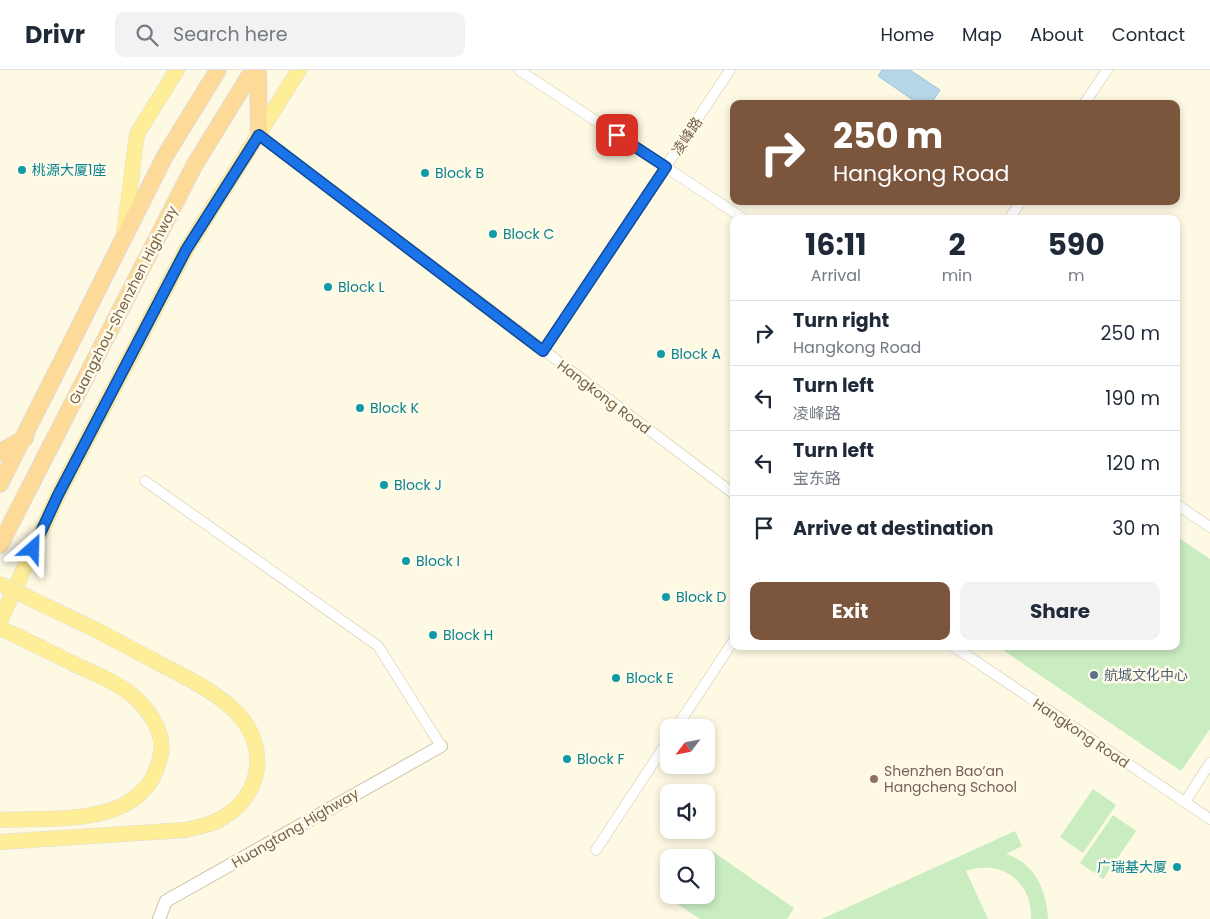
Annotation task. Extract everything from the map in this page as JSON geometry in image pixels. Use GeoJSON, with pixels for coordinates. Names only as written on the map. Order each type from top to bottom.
{"type":"FeatureCollection","features":[{"type":"Feature","properties":{"kind":"highway","name":"Guangzhou-Shenzhen Highway"},"geometry":{"type":"LineString","coordinates":[[0,484],[25,438],[165,156],[218,70]]}},
{"type":"Feature","properties":{"kind":"highway","name":"Guangzhou-Shenzhen Highway"},"geometry":{"type":"LineString","coordinates":[[0,545],[194,166],[253,70]]}},
{"type":"Feature","properties":{"kind":"highway"},"geometry":{"type":"LineString","coordinates":[[258,70],[259,135]]}},
{"type":"Feature","properties":{"kind":"highway"},"geometry":{"type":"LineString","coordinates":[[0,452],[25,438]]}},
{"type":"Feature","properties":{"kind":"main road"},"geometry":{"type":"LineString","coordinates":[[123,240],[137,134],[177,70]]}},
{"type":"Feature","properties":{"kind":"main road"},"geometry":{"type":"LineString","coordinates":[[0,621],[58,495],[186,250],[299,70]]}},
{"type":"Feature","properties":{"kind":"main road"},"geometry":{"type":"LineString","coordinates":[[0,584],[96,630],[215,695],[234,710],[248,727],[256,746],[258,767],[252,786],[240,804],[224,817],[207,825],[185,830],[0,842]]}},
{"type":"Feature","properties":{"kind":"main road"},"geometry":{"type":"LineString","coordinates":[[0,628],[111,682],[132,695],[148,712],[157,729],[162,748],[154,778],[131,803],[94,815],[0,820]]}},
{"type":"Feature","properties":{"kind":"street"},"geometry":{"type":"LineString","coordinates":[[519,70],[738,215]]}},
{"type":"Feature","properties":{"kind":"street","name":"凌峰路"},"geometry":{"type":"LineString","coordinates":[[543,351],[730,70]]}},
{"type":"Feature","properties":{"kind":"street"},"geometry":{"type":"LineString","coordinates":[[1087,100],[1106,70]]}},
{"type":"Feature","properties":{"kind":"street","name":"Hangkong Road"},"geometry":{"type":"LineString","coordinates":[[259,135],[730,491]]}},
{"type":"Feature","properties":{"kind":"street"},"geometry":{"type":"LineString","coordinates":[[145,481],[378,646],[441,746]]}},
{"type":"Feature","properties":{"kind":"street"},"geometry":{"type":"LineString","coordinates":[[1180,507],[1210,527]]}},
{"type":"Feature","properties":{"kind":"street"},"geometry":{"type":"LineString","coordinates":[[682,719],[730,646]]}},
{"type":"Feature","properties":{"kind":"street","name":"Hangkong Road"},"geometry":{"type":"LineString","coordinates":[[959,650],[1210,820]]}},
{"type":"Feature","properties":{"kind":"street","name":"Huangtang Highway"},"geometry":{"type":"LineString","coordinates":[[159,919],[166,902],[441,746]]}},
{"type":"Feature","properties":{"kind":"street"},"geometry":{"type":"LineString","coordinates":[[596,850],[660,753]]}},
{"type":"Feature","properties":{"kind":"street"},"geometry":{"type":"LineString","coordinates":[[1184,802],[1210,763]]}},
{"type":"Feature","properties":{"kind":"green space"},"geometry":{"type":"Polygon","coordinates":[[[1180,539],[1210,559],[1210,729],[1181,771],[1003,650],[1180,650],[1180,539]]]}},
{"type":"Feature","properties":{"kind":"green space"},"geometry":{"type":"Polygon","coordinates":[[[1093,789],[1116,805],[1083,853],[1060,837],[1093,789]]]}},
{"type":"Feature","properties":{"kind":"green space"},"geometry":{"type":"Polygon","coordinates":[[[1113,815],[1136,831],[1103,879],[1080,863],[1113,815]]]}},
{"type":"Feature","properties":{"kind":"green space"},"geometry":{"type":"Polygon","coordinates":[[[1015,831],[1022,846],[1006,854],[1025,864],[1038,879],[1045,898],[1048,919],[1031,919],[1027,894],[1021,884],[1012,876],[991,868],[979,868],[966,871],[988,919],[822,919],[1015,831]]]}},
{"type":"Feature","properties":{"kind":"green space"},"geometry":{"type":"Polygon","coordinates":[[[715,853],[794,908],[787,919],[700,919],[678,904],[715,904],[715,853]]]}},
{"type":"Feature","properties":{"kind":"water"},"geometry":{"type":"Polygon","coordinates":[[[882,70],[910,70],[940,90],[934,100],[913,100],[878,76],[882,70]]]}},
{"type":"Feature","properties":{"kind":"place","name":"桃源大厦1座"},"geometry":{"type":"Point","coordinates":[22,170]}},
{"type":"Feature","properties":{"kind":"place","name":"Block B"},"geometry":{"type":"Point","coordinates":[425,173]}},
{"type":"Feature","properties":{"kind":"place","name":"Block C"},"geometry":{"type":"Point","coordinates":[493,234]}},
{"type":"Feature","properties":{"kind":"place","name":"Block L"},"geometry":{"type":"Point","coordinates":[328,287]}},
{"type":"Feature","properties":{"kind":"place","name":"Block A"},"geometry":{"type":"Point","coordinates":[661,354]}},
{"type":"Feature","properties":{"kind":"place","name":"Block K"},"geometry":{"type":"Point","coordinates":[360,408]}},
{"type":"Feature","properties":{"kind":"place","name":"Block J"},"geometry":{"type":"Point","coordinates":[384,485]}},
{"type":"Feature","properties":{"kind":"place","name":"Block I"},"geometry":{"type":"Point","coordinates":[406,561]}},
{"type":"Feature","properties":{"kind":"place","name":"Block D"},"geometry":{"type":"Point","coordinates":[666,597]}},
{"type":"Feature","properties":{"kind":"place","name":"Block H"},"geometry":{"type":"Point","coordinates":[433,635]}},
{"type":"Feature","properties":{"kind":"place","name":"航城文化中心"},"geometry":{"type":"Point","coordinates":[1094,675]}},
{"type":"Feature","properties":{"kind":"place","name":"Block E"},"geometry":{"type":"Point","coordinates":[616,678]}},
{"type":"Feature","properties":{"kind":"place","name":"Block F"},"geometry":{"type":"Point","coordinates":[567,759]}},
{"type":"Feature","properties":{"kind":"place","name":"Shenzhen Bao’an Hangcheng School"},"geometry":{"type":"Point","coordinates":[874,779]}},
{"type":"Feature","properties":{"kind":"place","name":"广瑞基大厦"},"geometry":{"type":"Point","coordinates":[1177,867]}},
{"type":"Feature","properties":{"kind":"route"},"geometry":{"type":"LineString","coordinates":[[33,549],[58,495],[186,250],[259,135],[543,351],[666,167],[617,135]]}}]}
